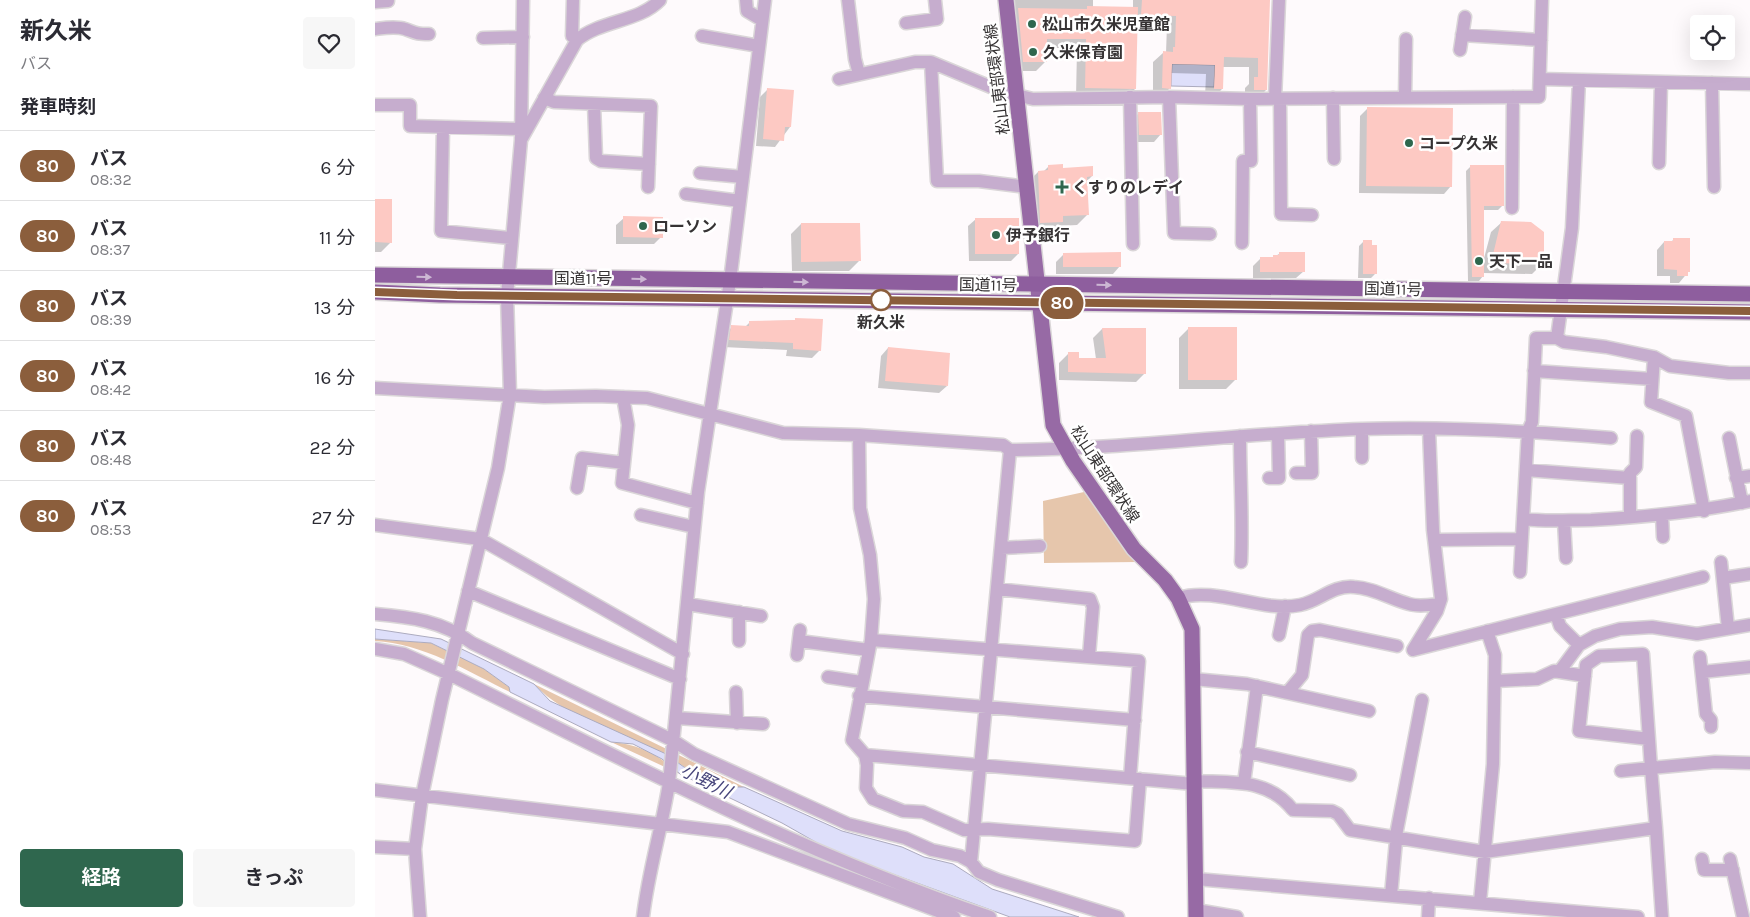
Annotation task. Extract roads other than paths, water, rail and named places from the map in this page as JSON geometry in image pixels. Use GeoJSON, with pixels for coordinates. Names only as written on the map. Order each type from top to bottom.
{"type":"FeatureCollection","features":[{"type":"Feature","properties":{"kind":"highway","name":"国道11号"},"geometry":{"type":"LineString","coordinates":[[375,275],[1750,294]]}},
{"type":"Feature","properties":{"kind":"highway","name":"国道11号"},"geometry":{"type":"LineString","coordinates":[[375,292],[507,296],[728,297],[1750,312]]}},
{"type":"Feature","properties":{"kind":"main road","name":"松山東部環状線"},"geometry":{"type":"LineString","coordinates":[[1005,0],[1041,303],[1053,425],[1066,450],[1134,549],[1165,580],[1178,598],[1192,629],[1196,913]]}},
{"type":"Feature","properties":{"kind":"street"},"geometry":{"type":"LineString","coordinates":[[420,917],[415,848],[422,796],[457,635],[499,459],[509,394],[507,277],[521,134],[523,0]]}},
{"type":"Feature","properties":{"kind":"street"},"geometry":{"type":"LineString","coordinates":[[573,0],[572,36],[577,40]]}},
{"type":"Feature","properties":{"kind":"street"},"geometry":{"type":"LineString","coordinates":[[521,134],[577,40],[594,29],[646,10],[660,0]]}},
{"type":"Feature","properties":{"kind":"street"},"geometry":{"type":"LineString","coordinates":[[746,0],[747,11],[762,20]]}},
{"type":"Feature","properties":{"kind":"street"},"geometry":{"type":"LineString","coordinates":[[643,917],[645,896],[663,825],[674,743],[694,527],[709,415],[728,297],[765,0]]}},
{"type":"Feature","properties":{"kind":"street"},"geometry":{"type":"LineString","coordinates":[[848,0],[855,59],[859,74]]}},
{"type":"Feature","properties":{"kind":"street"},"geometry":{"type":"LineString","coordinates":[[906,22],[937,19],[935,0]]}},
{"type":"Feature","properties":{"kind":"street"},"geometry":{"type":"LineString","coordinates":[[1279,0],[1277,99],[1281,214],[1311,215]]}},
{"type":"Feature","properties":{"kind":"street"},"geometry":{"type":"LineString","coordinates":[[839,79],[902,63],[931,62],[1017,96],[1054,101],[1130,97],[1250,99],[1539,97],[1542,0]]}},
{"type":"Feature","properties":{"kind":"street"},"geometry":{"type":"LineString","coordinates":[[1460,50],[1465,17]]}},
{"type":"Feature","properties":{"kind":"street"},"geometry":{"type":"LineString","coordinates":[[375,29],[396,28],[405,29],[413,34],[429,34]]}},
{"type":"Feature","properties":{"kind":"street"},"geometry":{"type":"LineString","coordinates":[[1462,35],[1541,40]]}},
{"type":"Feature","properties":{"kind":"street"},"geometry":{"type":"LineString","coordinates":[[701,36],[759,46]]}},
{"type":"Feature","properties":{"kind":"street"},"geometry":{"type":"LineString","coordinates":[[483,38],[523,37]]}},
{"type":"Feature","properties":{"kind":"street"},"geometry":{"type":"LineString","coordinates":[[1405,98],[1406,39]]}},
{"type":"Feature","properties":{"kind":"street"},"geometry":{"type":"LineString","coordinates":[[931,62],[937,181],[979,181],[1027,187]]}},
{"type":"Feature","properties":{"kind":"street"},"geometry":{"type":"LineString","coordinates":[[1540,79],[1750,84]]}},
{"type":"Feature","properties":{"kind":"street"},"geometry":{"type":"LineString","coordinates":[[1557,338],[1572,228],[1579,80]]}},
{"type":"Feature","properties":{"kind":"street"},"geometry":{"type":"LineString","coordinates":[[1659,163],[1661,82]]}},
{"type":"Feature","properties":{"kind":"street"},"geometry":{"type":"LineString","coordinates":[[1712,83],[1714,187]]}},
{"type":"Feature","properties":{"kind":"street"},"geometry":{"type":"LineString","coordinates":[[1130,97],[1133,244]]}},
{"type":"Feature","properties":{"kind":"street"},"geometry":{"type":"LineString","coordinates":[[1169,97],[1174,233],[1210,234]]}},
{"type":"Feature","properties":{"kind":"street"},"geometry":{"type":"LineString","coordinates":[[1512,208],[1513,97]]}},
{"type":"Feature","properties":{"kind":"street"},"geometry":{"type":"LineString","coordinates":[[544,98],[554,102],[651,106],[648,187]]}},
{"type":"Feature","properties":{"kind":"street"},"geometry":{"type":"LineString","coordinates":[[1333,98],[1334,159]]}},
{"type":"Feature","properties":{"kind":"street"},"geometry":{"type":"LineString","coordinates":[[1242,243],[1243,161],[1251,161],[1250,99]]}},
{"type":"Feature","properties":{"kind":"street"},"geometry":{"type":"LineString","coordinates":[[594,104],[594,152],[596,158],[601,161],[649,164]]}},
{"type":"Feature","properties":{"kind":"street"},"geometry":{"type":"LineString","coordinates":[[375,105],[410,105],[410,126],[521,134]]}},
{"type":"Feature","properties":{"kind":"street"},"geometry":{"type":"LineString","coordinates":[[443,127],[441,231],[510,238]]}},
{"type":"Feature","properties":{"kind":"street"},"geometry":{"type":"LineString","coordinates":[[699,173],[743,177]]}},
{"type":"Feature","properties":{"kind":"street"},"geometry":{"type":"LineString","coordinates":[[686,194],[740,201]]}},
{"type":"Feature","properties":{"kind":"street"},"geometry":{"type":"LineString","coordinates":[[1520,572],[1520,539],[1523,519],[1528,431],[1532,422],[1536,338],[1557,338],[1564,342],[1606,347],[1653,357],[1670,366],[1729,373],[1750,373]]}},
{"type":"Feature","properties":{"kind":"street"},"geometry":{"type":"LineString","coordinates":[[1653,357],[1651,402],[1686,416],[1704,511]]}},
{"type":"Feature","properties":{"kind":"street"},"geometry":{"type":"LineString","coordinates":[[1534,372],[1652,380]]}},
{"type":"Feature","properties":{"kind":"street"},"geometry":{"type":"LineString","coordinates":[[375,388],[545,397],[647,398],[783,433],[859,435],[1003,445],[1011,450],[1066,450],[1240,436],[1362,429],[1467,428],[1611,438]]}},
{"type":"Feature","properties":{"kind":"street"},"geometry":{"type":"LineString","coordinates":[[623,397],[627,425],[622,483],[697,503]]}},
{"type":"Feature","properties":{"kind":"street"},"geometry":{"type":"LineString","coordinates":[[1429,428],[1435,540],[1440,585],[1439,604],[1413,650],[1703,577]]}},
{"type":"Feature","properties":{"kind":"street"},"geometry":{"type":"LineString","coordinates":[[1362,429],[1362,458]]}},
{"type":"Feature","properties":{"kind":"street"},"geometry":{"type":"LineString","coordinates":[[1296,473],[1312,473],[1311,431]]}},
{"type":"Feature","properties":{"kind":"street"},"geometry":{"type":"LineString","coordinates":[[1269,478],[1279,478],[1278,434]]}},
{"type":"Feature","properties":{"kind":"street"},"geometry":{"type":"LineString","coordinates":[[797,655],[799,636],[870,645],[991,648],[1139,661],[1135,720],[1135,841],[988,829],[964,830],[923,812],[903,811],[873,799],[866,788],[867,765],[865,755],[852,740],[861,682],[870,645],[874,599],[870,556],[860,508],[859,435]]}},
{"type":"Feature","properties":{"kind":"street"},"geometry":{"type":"LineString","coordinates":[[1240,436],[1241,504],[1243,516],[1241,562]]}},
{"type":"Feature","properties":{"kind":"street"},"geometry":{"type":"LineString","coordinates":[[1630,517],[1630,474],[1636,467],[1637,436]]}},
{"type":"Feature","properties":{"kind":"street"},"geometry":{"type":"LineString","coordinates":[[1523,519],[1540,522],[1662,515],[1704,511],[1746,502],[1736,478],[1729,438]]}},
{"type":"Feature","properties":{"kind":"street"},"geometry":{"type":"LineString","coordinates":[[971,862],[1011,450]]}},
{"type":"Feature","properties":{"kind":"street"},"geometry":{"type":"LineString","coordinates":[[575,480],[582,458],[624,463]]}},
{"type":"Feature","properties":{"kind":"street"},"geometry":{"type":"LineString","coordinates":[[1526,470],[1630,478]]}},
{"type":"Feature","properties":{"kind":"street"},"geometry":{"type":"LineString","coordinates":[[1736,478],[1750,476]]}},
{"type":"Feature","properties":{"kind":"street"},"geometry":{"type":"LineString","coordinates":[[641,515],[694,527]]}},
{"type":"Feature","properties":{"kind":"street"},"geometry":{"type":"LineString","coordinates":[[1662,515],[1663,537]]}},
{"type":"Feature","properties":{"kind":"street"},"geometry":{"type":"LineString","coordinates":[[1564,521],[1566,558]]}},
{"type":"Feature","properties":{"kind":"street"},"geometry":{"type":"LineString","coordinates":[[375,525],[480,539],[683,654]]}},
{"type":"Feature","properties":{"kind":"street"},"geometry":{"type":"LineString","coordinates":[[1435,540],[1520,539]]}},
{"type":"Feature","properties":{"kind":"street"},"geometry":{"type":"LineString","coordinates":[[1001,548],[1040,546]]}},
{"type":"Feature","properties":{"kind":"street"},"geometry":{"type":"LineString","coordinates":[[1721,562],[1728,628]]}},
{"type":"Feature","properties":{"kind":"street"},"geometry":{"type":"LineString","coordinates":[[1723,578],[1750,574]]}},
{"type":"Feature","properties":{"kind":"street"},"geometry":{"type":"LineString","coordinates":[[1178,598],[1193,594],[1285,606],[1301,605],[1333,588],[1345,586],[1380,592],[1409,604],[1439,604]]}},
{"type":"Feature","properties":{"kind":"street"},"geometry":{"type":"LineString","coordinates":[[997,589],[1091,599],[1093,607],[1089,656]]}},
{"type":"Feature","properties":{"kind":"street"},"geometry":{"type":"LineString","coordinates":[[468,591],[680,679]]}},
{"type":"Feature","properties":{"kind":"street"},"geometry":{"type":"LineString","coordinates":[[687,604],[761,616]]}},
{"type":"Feature","properties":{"kind":"street"},"geometry":{"type":"LineString","coordinates":[[1279,634],[1285,606]]}},
{"type":"Feature","properties":{"kind":"street"},"geometry":{"type":"LineString","coordinates":[[739,612],[739,641]]}},
{"type":"Feature","properties":{"kind":"street"},"geometry":{"type":"LineString","coordinates":[[375,614],[421,619],[457,635],[694,754],[848,824],[905,838],[932,850],[960,856],[971,862],[979,872],[998,880],[1118,917]]}},
{"type":"Feature","properties":{"kind":"street"},"geometry":{"type":"LineString","coordinates":[[1556,614],[1560,626],[1579,645]]}},
{"type":"Feature","properties":{"kind":"street"},"geometry":{"type":"LineString","coordinates":[[1559,672],[1579,645],[1595,636],[1620,629],[1652,627],[1697,634],[1750,626]]}},
{"type":"Feature","properties":{"kind":"street"},"geometry":{"type":"LineString","coordinates":[[1287,693],[1302,675],[1308,635],[1312,631],[1320,630],[1397,646]]}},
{"type":"Feature","properties":{"kind":"street"},"geometry":{"type":"LineString","coordinates":[[1480,902],[1493,764],[1495,655],[1487,631]]}},
{"type":"Feature","properties":{"kind":"street"},"geometry":{"type":"LineString","coordinates":[[375,649],[403,654],[449,672],[820,853],[919,893],[990,917]]}},
{"type":"Feature","properties":{"kind":"street"},"geometry":{"type":"LineString","coordinates":[[1649,739],[1579,732],[1586,665],[1599,656],[1643,654],[1663,917]]}},
{"type":"Feature","properties":{"kind":"street"},"geometry":{"type":"LineString","coordinates":[[1700,658],[1706,714],[1711,720],[1711,727]]}},
{"type":"Feature","properties":{"kind":"street"},"geometry":{"type":"LineString","coordinates":[[1702,672],[1750,668]]}},
{"type":"Feature","properties":{"kind":"street"},"geometry":{"type":"LineString","coordinates":[[1495,681],[1537,679],[1546,673],[1559,672],[1585,676]]}},
{"type":"Feature","properties":{"kind":"street"},"geometry":{"type":"LineString","coordinates":[[828,677],[861,682]]}},
{"type":"Feature","properties":{"kind":"street"},"geometry":{"type":"LineString","coordinates":[[1193,678],[1257,686],[1369,711]]}},
{"type":"Feature","properties":{"kind":"street"},"geometry":{"type":"LineString","coordinates":[[1244,784],[1257,686]]}},
{"type":"Feature","properties":{"kind":"street"},"geometry":{"type":"LineString","coordinates":[[737,692],[737,722]]}},
{"type":"Feature","properties":{"kind":"street"},"geometry":{"type":"LineString","coordinates":[[859,696],[1135,720]]}},
{"type":"Feature","properties":{"kind":"street"},"geometry":{"type":"LineString","coordinates":[[1391,895],[1396,838],[1422,700]]}},
{"type":"Feature","properties":{"kind":"street"},"geometry":{"type":"LineString","coordinates":[[677,718],[763,724]]}},
{"type":"Feature","properties":{"kind":"street"},"geometry":{"type":"LineString","coordinates":[[1247,752],[1349,775]]}},
{"type":"Feature","properties":{"kind":"street"},"geometry":{"type":"LineString","coordinates":[[865,755],[1135,779],[1244,784],[1270,789],[1285,800],[1293,810],[1332,811],[1338,814],[1350,830],[1485,852],[1656,828]]}},
{"type":"Feature","properties":{"kind":"street"},"geometry":{"type":"LineString","coordinates":[[1621,771],[1715,762],[1750,763]]}},
{"type":"Feature","properties":{"kind":"street"},"geometry":{"type":"LineString","coordinates":[[375,790],[739,835],[954,917]]}},
{"type":"Feature","properties":{"kind":"street"},"geometry":{"type":"LineString","coordinates":[[375,848],[415,848]]}},
{"type":"Feature","properties":{"kind":"street"},"geometry":{"type":"LineString","coordinates":[[1702,859],[1704,870],[1732,864],[1743,917]]}},
{"type":"Feature","properties":{"kind":"street"},"geometry":{"type":"LineString","coordinates":[[1196,878],[1638,917]]}},
{"type":"Feature","properties":{"kind":"street"},"geometry":{"type":"LineString","coordinates":[[1428,917],[1429,898]]}},
{"type":"Feature","properties":{"kind":"street"},"geometry":{"type":"LineString","coordinates":[[1196,913],[1237,917]]}},
{"type":"Feature","properties":{"kind":"water"},"geometry":{"type":"Polygon","coordinates":[[[1172,64],[1215,65],[1214,87],[1171,86],[1172,64]]]}},
{"type":"Feature","properties":{"kind":"water","name":"小野川"},"geometry":{"type":"Polygon","coordinates":[[[375,629],[441,639],[534,684],[550,701],[664,753],[684,767],[732,787],[744,787],[842,831],[902,847],[924,857],[953,864],[992,889],[1079,917],[1010,917],[835,853],[782,823],[680,774],[662,759],[633,744],[611,742],[510,692],[509,687],[484,669],[431,643],[375,639],[375,629]]]}},
{"type":"Feature","properties":{"kind":"place","name":"松山市久米児童館"},"geometry":{"type":"Point","coordinates":[1032,24]}},
{"type":"Feature","properties":{"kind":"place","name":"久米保育園"},"geometry":{"type":"Point","coordinates":[1033,52]}},
{"type":"Feature","properties":{"kind":"place","name":"コープ久米"},"geometry":{"type":"Point","coordinates":[1409,143]}},
{"type":"Feature","properties":{"kind":"place","name":"くすりのレデイ"},"geometry":{"type":"Point","coordinates":[1062,187]}},
{"type":"Feature","properties":{"kind":"place","name":"ローソン"},"geometry":{"type":"Point","coordinates":[643,226]}},
{"type":"Feature","properties":{"kind":"place","name":"伊予銀行"},"geometry":{"type":"Point","coordinates":[996,235]}},
{"type":"Feature","properties":{"kind":"place","name":"天下一品"},"geometry":{"type":"Point","coordinates":[1479,261]}},
{"type":"Feature","properties":{"kind":"place","name":"新久米"},"geometry":{"type":"Point","coordinates":[881,300]}}]}
